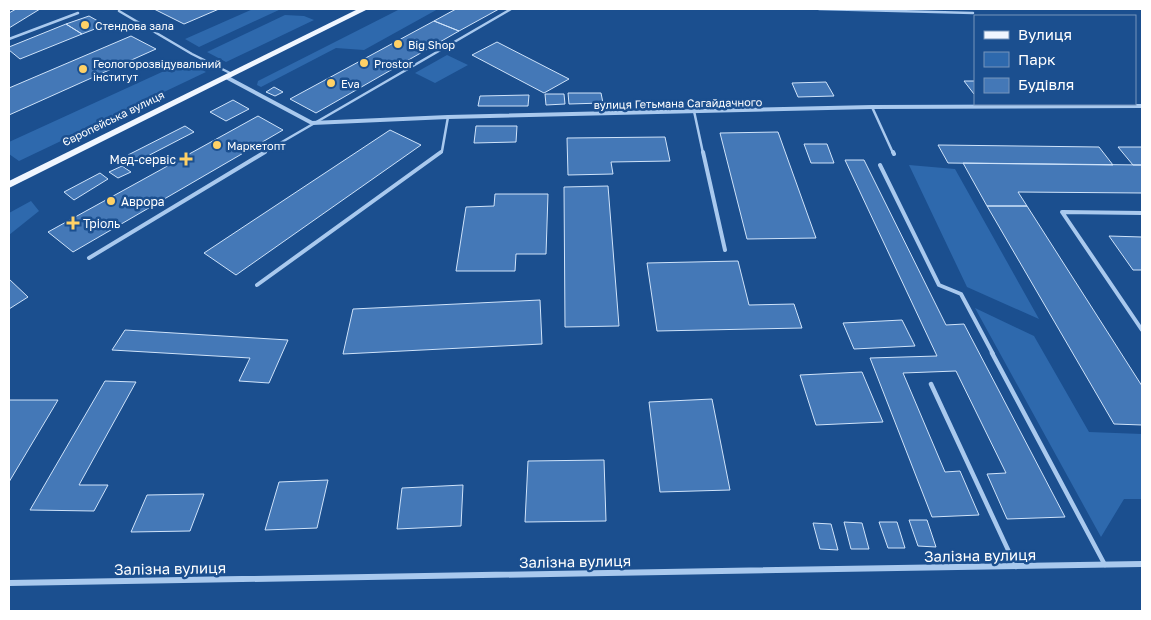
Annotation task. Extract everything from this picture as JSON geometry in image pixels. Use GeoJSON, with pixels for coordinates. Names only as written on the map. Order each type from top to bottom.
{"type":"FeatureCollection","features":[{"type":"Feature","properties":{"kind":"main road","name":"Європейська вулиця"},"geometry":{"type":"LineString","coordinates":[[9,184],[364,9]]}},
{"type":"Feature","properties":{"kind":"street"},"geometry":{"type":"LineString","coordinates":[[229,75],[312,123]]}},
{"type":"Feature","properties":{"kind":"street","name":"вулиця Гетьмана Сагайдачного"},"geometry":{"type":"LineString","coordinates":[[312,123],[448,117],[694,111],[1142,106]]}},
{"type":"Feature","properties":{"kind":"street","name":"Залізна вулиця"},"geometry":{"type":"LineString","coordinates":[[9,583],[1142,564]]}},
{"type":"Feature","properties":{"kind":"lane"},"geometry":{"type":"LineString","coordinates":[[89,258],[312,123],[511,9]]}},
{"type":"Feature","properties":{"kind":"lane"},"geometry":{"type":"LineString","coordinates":[[819,9],[973,12],[970,9]]}},
{"type":"Feature","properties":{"kind":"lane"},"geometry":{"type":"LineString","coordinates":[[119,11],[229,75]]}},
{"type":"Feature","properties":{"kind":"lane"},"geometry":{"type":"LineString","coordinates":[[9,39],[78,13]]}},
{"type":"Feature","properties":{"kind":"lane"},"geometry":{"type":"LineString","coordinates":[[872,108],[894,154]]}},
{"type":"Feature","properties":{"kind":"lane"},"geometry":{"type":"LineString","coordinates":[[694,111],[725,250]]}},
{"type":"Feature","properties":{"kind":"lane"},"geometry":{"type":"LineString","coordinates":[[257,284],[442,151],[448,117]]}},
{"type":"Feature","properties":{"kind":"lane"},"geometry":{"type":"LineString","coordinates":[[880,165],[939,285],[961,294],[1105,564]]}},
{"type":"Feature","properties":{"kind":"lane"},"geometry":{"type":"LineString","coordinates":[[1142,213],[1062,212],[1142,330]]}},
{"type":"Feature","properties":{"kind":"lane"},"geometry":{"type":"LineString","coordinates":[[931,384],[1016,566]]}},
{"type":"Feature","properties":{"kind":"green space"},"geometry":{"type":"Polygon","coordinates":[[[253,9],[281,9],[199,47],[185,39],[253,9]]]}},
{"type":"Feature","properties":{"kind":"green space"},"geometry":{"type":"Polygon","coordinates":[[[400,9],[438,9],[364,50],[336,48],[261,87],[257,85],[258,81],[400,9]]]}},
{"type":"Feature","properties":{"kind":"green space"},"geometry":{"type":"Polygon","coordinates":[[[285,15],[304,16],[314,20],[226,62],[207,52],[285,15]]]}},
{"type":"Feature","properties":{"kind":"green space"},"geometry":{"type":"Polygon","coordinates":[[[447,55],[468,65],[435,83],[415,73],[447,55]]]}},
{"type":"Feature","properties":{"kind":"green space"},"geometry":{"type":"Polygon","coordinates":[[[186,61],[206,72],[19,161],[9,154],[9,142],[186,61]]]}},
{"type":"Feature","properties":{"kind":"green space"},"geometry":{"type":"Polygon","coordinates":[[[909,165],[955,169],[1039,319],[967,287],[909,165]]]}},
{"type":"Feature","properties":{"kind":"green space"},"geometry":{"type":"Polygon","coordinates":[[[31,201],[39,211],[9,235],[9,213],[31,201]]]}},
{"type":"Feature","properties":{"kind":"green space"},"geometry":{"type":"Polygon","coordinates":[[[975,308],[1034,336],[1089,432],[1142,434],[1142,499],[1124,499],[1101,537],[975,308]]]}},
{"type":"Feature","properties":{"kind":"building"},"geometry":{"type":"Polygon","coordinates":[[[16,9],[40,9],[9,28],[9,13],[16,9]]]}},
{"type":"Feature","properties":{"kind":"building"},"geometry":{"type":"Polygon","coordinates":[[[154,9],[219,9],[184,24],[154,9]]]}},
{"type":"Feature","properties":{"kind":"building"},"geometry":{"type":"Polygon","coordinates":[[[456,9],[499,9],[459,31],[434,21],[456,9]]]}},
{"type":"Feature","properties":{"kind":"building","name":"Стендова зала"},"geometry":{"type":"Polygon","coordinates":[[[89,16],[105,25],[82,34],[66,24],[89,16]]]}},
{"type":"Feature","properties":{"kind":"building"},"geometry":{"type":"Polygon","coordinates":[[[434,21],[459,31],[316,113],[290,99],[434,21]]]}},
{"type":"Feature","properties":{"kind":"building"},"geometry":{"type":"Polygon","coordinates":[[[66,24],[82,34],[20,59],[9,50],[9,47],[66,24]]]}},
{"type":"Feature","properties":{"kind":"building","name":"Геологорозвідувальний інститут"},"geometry":{"type":"Polygon","coordinates":[[[131,36],[156,49],[9,115],[9,88],[131,36]]]}},
{"type":"Feature","properties":{"kind":"building"},"geometry":{"type":"Polygon","coordinates":[[[497,42],[569,79],[544,93],[472,55],[497,42]]]}},
{"type":"Feature","properties":{"kind":"building"},"geometry":{"type":"Polygon","coordinates":[[[964,81],[974,81],[974,94],[964,81]]]}},
{"type":"Feature","properties":{"kind":"building"},"geometry":{"type":"Polygon","coordinates":[[[826,82],[834,96],[798,97],[792,83],[826,82]]]}},
{"type":"Feature","properties":{"kind":"building"},"geometry":{"type":"Polygon","coordinates":[[[274,87],[283,92],[275,96],[266,92],[274,87]]]}},
{"type":"Feature","properties":{"kind":"building"},"geometry":{"type":"Polygon","coordinates":[[[568,93],[601,93],[603,103],[569,104],[568,93]]]}},
{"type":"Feature","properties":{"kind":"building"},"geometry":{"type":"Polygon","coordinates":[[[545,94],[564,94],[565,104],[546,105],[545,94]]]}},
{"type":"Feature","properties":{"kind":"building"},"geometry":{"type":"Polygon","coordinates":[[[529,95],[528,106],[478,106],[480,96],[529,95]]]}},
{"type":"Feature","properties":{"kind":"building"},"geometry":{"type":"Polygon","coordinates":[[[233,100],[249,109],[226,121],[210,112],[233,100]]]}},
{"type":"Feature","properties":{"kind":"building"},"geometry":{"type":"Polygon","coordinates":[[[258,116],[283,130],[73,252],[48,232],[258,116]]]}},
{"type":"Feature","properties":{"kind":"building"},"geometry":{"type":"Polygon","coordinates":[[[185,126],[194,132],[138,161],[128,155],[185,126]]]}},
{"type":"Feature","properties":{"kind":"building"},"geometry":{"type":"Polygon","coordinates":[[[476,126],[517,126],[516,142],[474,143],[476,126]]]}},
{"type":"Feature","properties":{"kind":"building"},"geometry":{"type":"Polygon","coordinates":[[[390,130],[421,145],[236,275],[204,253],[390,130]]]}},
{"type":"Feature","properties":{"kind":"building"},"geometry":{"type":"Polygon","coordinates":[[[778,132],[816,238],[747,239],[720,133],[778,132]]]}},
{"type":"Feature","properties":{"kind":"building"},"geometry":{"type":"Polygon","coordinates":[[[665,137],[670,161],[611,162],[613,174],[568,175],[567,138],[665,137]]]}},
{"type":"Feature","properties":{"kind":"building"},"geometry":{"type":"Polygon","coordinates":[[[804,144],[827,144],[834,163],[811,163],[804,144]]]}},
{"type":"Feature","properties":{"kind":"building"},"geometry":{"type":"Polygon","coordinates":[[[938,145],[1099,147],[1113,165],[948,163],[938,145]]]}},
{"type":"Feature","properties":{"kind":"building"},"geometry":{"type":"Polygon","coordinates":[[[1118,147],[1142,147],[1142,165],[1133,165],[1118,147]]]}},
{"type":"Feature","properties":{"kind":"building"},"geometry":{"type":"Polygon","coordinates":[[[845,160],[864,160],[946,325],[964,324],[1065,517],[1007,519],[987,474],[1006,473],[956,371],[903,373],[945,472],[960,471],[979,515],[932,517],[870,358],[937,356],[845,160]]]}},
{"type":"Feature","properties":{"kind":"building"},"geometry":{"type":"Polygon","coordinates":[[[963,163],[1142,165],[1142,193],[1018,192],[1027,206],[987,206],[963,163]]]}},
{"type":"Feature","properties":{"kind":"building"},"geometry":{"type":"Polygon","coordinates":[[[122,166],[131,172],[118,178],[109,172],[122,166]]]}},
{"type":"Feature","properties":{"kind":"building"},"geometry":{"type":"Polygon","coordinates":[[[100,173],[108,179],[74,200],[64,192],[100,173]]]}},
{"type":"Feature","properties":{"kind":"building"},"geometry":{"type":"Polygon","coordinates":[[[608,186],[619,326],[565,327],[564,187],[608,186]]]}},
{"type":"Feature","properties":{"kind":"building"},"geometry":{"type":"Polygon","coordinates":[[[495,194],[548,194],[546,254],[516,254],[515,271],[456,271],[466,207],[494,206],[495,194]]]}},
{"type":"Feature","properties":{"kind":"building"},"geometry":{"type":"Polygon","coordinates":[[[987,206],[1027,206],[1142,386],[1142,425],[1114,424],[987,206]]]}},
{"type":"Feature","properties":{"kind":"building"},"geometry":{"type":"Polygon","coordinates":[[[1109,236],[1142,237],[1142,270],[1133,270],[1109,236]]]}},
{"type":"Feature","properties":{"kind":"building"},"geometry":{"type":"Polygon","coordinates":[[[738,261],[749,305],[794,304],[802,328],[657,331],[647,263],[738,261]]]}},
{"type":"Feature","properties":{"kind":"building"},"geometry":{"type":"Polygon","coordinates":[[[9,279],[28,297],[9,309],[9,279]]]}},
{"type":"Feature","properties":{"kind":"building"},"geometry":{"type":"Polygon","coordinates":[[[540,300],[542,344],[343,354],[353,309],[540,300]]]}},
{"type":"Feature","properties":{"kind":"building"},"geometry":{"type":"Polygon","coordinates":[[[902,320],[915,346],[854,349],[843,323],[902,320]]]}},
{"type":"Feature","properties":{"kind":"building"},"geometry":{"type":"Polygon","coordinates":[[[125,330],[288,340],[269,383],[239,381],[250,358],[112,350],[125,330]]]}},
{"type":"Feature","properties":{"kind":"building"},"geometry":{"type":"Polygon","coordinates":[[[862,372],[883,422],[816,425],[800,375],[862,372]]]}},
{"type":"Feature","properties":{"kind":"building"},"geometry":{"type":"Polygon","coordinates":[[[105,381],[136,382],[79,485],[108,485],[94,511],[30,510],[105,381]]]}},
{"type":"Feature","properties":{"kind":"building"},"geometry":{"type":"Polygon","coordinates":[[[712,399],[730,490],[660,492],[649,402],[712,399]]]}},
{"type":"Feature","properties":{"kind":"building"},"geometry":{"type":"Polygon","coordinates":[[[9,400],[58,400],[9,482],[9,400]]]}},
{"type":"Feature","properties":{"kind":"building"},"geometry":{"type":"Polygon","coordinates":[[[604,460],[606,521],[525,522],[528,461],[604,460]]]}},
{"type":"Feature","properties":{"kind":"building"},"geometry":{"type":"Polygon","coordinates":[[[328,480],[317,528],[265,530],[279,482],[328,480]]]}},
{"type":"Feature","properties":{"kind":"building"},"geometry":{"type":"Polygon","coordinates":[[[463,485],[461,526],[397,529],[402,488],[463,485]]]}},
{"type":"Feature","properties":{"kind":"building"},"geometry":{"type":"Polygon","coordinates":[[[204,494],[190,531],[131,532],[147,495],[204,494]]]}},
{"type":"Feature","properties":{"kind":"building"},"geometry":{"type":"Polygon","coordinates":[[[909,520],[927,520],[936,547],[918,546],[909,520]]]}},
{"type":"Feature","properties":{"kind":"building"},"geometry":{"type":"Polygon","coordinates":[[[844,522],[862,523],[869,549],[851,549],[844,522]]]}},
{"type":"Feature","properties":{"kind":"building"},"geometry":{"type":"Polygon","coordinates":[[[879,522],[897,522],[905,548],[888,548],[879,522]]]}},
{"type":"Feature","properties":{"kind":"building"},"geometry":{"type":"Polygon","coordinates":[[[813,523],[831,524],[838,550],[820,549],[813,523]]]}},
{"type":"Feature","properties":{"kind":"place","name":"Стендова зала"},"geometry":{"type":"Point","coordinates":[85,25]}},
{"type":"Feature","properties":{"kind":"place","name":"Big Shop"},"geometry":{"type":"Point","coordinates":[398,44]}},
{"type":"Feature","properties":{"kind":"place","name":"Prostor"},"geometry":{"type":"Point","coordinates":[364,63]}},
{"type":"Feature","properties":{"kind":"place","name":"Геологорозвідувальний інститут"},"geometry":{"type":"Point","coordinates":[83,69]}},
{"type":"Feature","properties":{"kind":"place","name":"Eva"},"geometry":{"type":"Point","coordinates":[331,83]}},
{"type":"Feature","properties":{"kind":"place","name":"Маркетопт"},"geometry":{"type":"Point","coordinates":[217,145]}},
{"type":"Feature","properties":{"kind":"place","name":"Мед-сервіс"},"geometry":{"type":"Point","coordinates":[186,159]}},
{"type":"Feature","properties":{"kind":"place","name":"Аврора"},"geometry":{"type":"Point","coordinates":[111,201]}},
{"type":"Feature","properties":{"kind":"place","name":"Тріоль"},"geometry":{"type":"Point","coordinates":[73,223]}}]}
